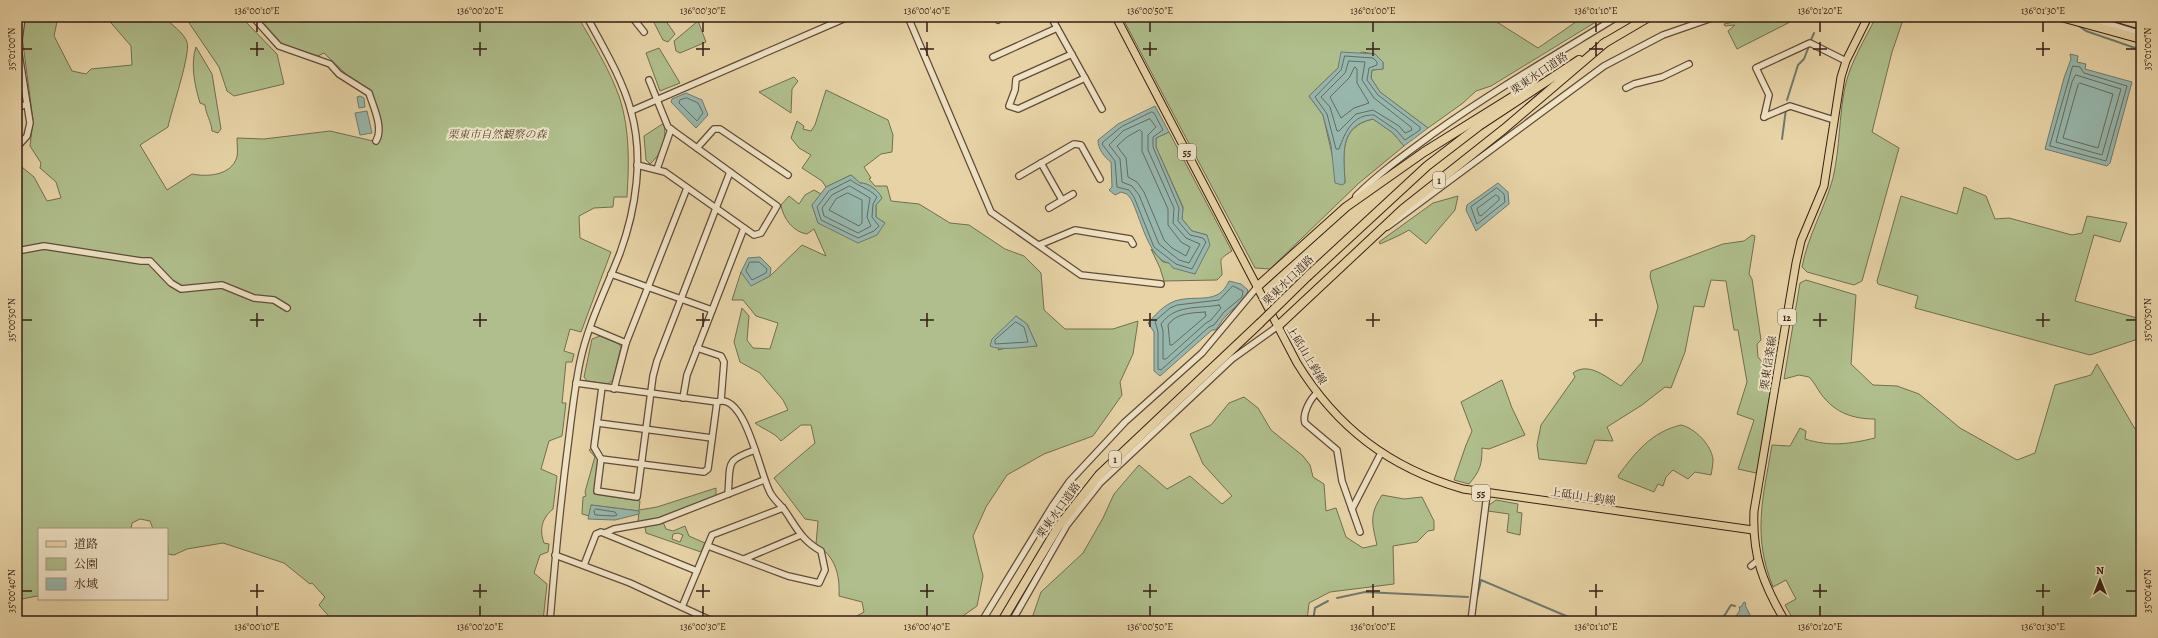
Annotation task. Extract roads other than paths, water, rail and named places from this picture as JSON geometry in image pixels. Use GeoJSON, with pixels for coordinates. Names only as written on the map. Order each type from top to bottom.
{"type":"FeatureCollection","features":[{"type":"Feature","properties":{"kind":"highway","name":"栗東水口道路"},"geometry":{"type":"LineString","coordinates":[[1002,621],[1058,527],[1090,485],[1122,452],[1308,276],[1427,166],[1479,126],[1606,42],[1649,17]]}},
{"type":"Feature","properties":{"kind":"highway"},"geometry":{"type":"LineString","coordinates":[[2061,17],[2141,39]]}},
{"type":"Feature","properties":{"kind":"highway"},"geometry":{"type":"LineString","coordinates":[[2114,17],[2141,25]]}},
{"type":"Feature","properties":{"kind":"highway","name":"1"},"geometry":{"type":"LineString","coordinates":[[1258,286],[1346,207],[1431,148],[1509,99],[1606,42]]}},
{"type":"Feature","properties":{"kind":"highway","name":"1"},"geometry":{"type":"LineString","coordinates":[[1278,326],[1415,199],[1504,129],[1606,42]]}},
{"type":"Feature","properties":{"kind":"main road","name":"上砥山上鈎線"},"geometry":{"type":"LineString","coordinates":[[1116,17],[1297,363],[1317,393],[1352,431],[1381,453],[1404,467],[1434,481],[1487,494],[1753,530]]}},
{"type":"Feature","properties":{"kind":"main road","name":"栗東信楽線"},"geometry":{"type":"LineString","coordinates":[[1785,621],[1754,564],[1753,530],[1755,506],[1801,241],[1824,186],[1840,84],[1846,61],[1868,17]]}},
{"type":"Feature","properties":{"kind":"street"},"geometry":{"type":"LineString","coordinates":[[17,147],[27,136],[30,123],[27,104],[20,79],[17,48],[22,17]]}},
{"type":"Feature","properties":{"kind":"street"},"geometry":{"type":"LineString","coordinates":[[253,17],[279,46],[330,64],[340,74],[369,92],[379,127],[380,136],[376,141]]}},
{"type":"Feature","properties":{"kind":"street"},"geometry":{"type":"LineString","coordinates":[[550,621],[555,555],[576,384],[580,363],[590,328],[612,274],[630,217],[636,185],[636,135],[631,111],[607,54],[587,17]]}},
{"type":"Feature","properties":{"kind":"street"},"geometry":{"type":"LineString","coordinates":[[632,17],[644,32]]}},
{"type":"Feature","properties":{"kind":"street"},"geometry":{"type":"LineString","coordinates":[[631,111],[848,17]]}},
{"type":"Feature","properties":{"kind":"street"},"geometry":{"type":"LineString","coordinates":[[908,17],[991,212],[1081,275],[1161,284]]}},
{"type":"Feature","properties":{"kind":"street"},"geometry":{"type":"LineString","coordinates":[[1051,17],[1102,109]]}},
{"type":"Feature","properties":{"kind":"street"},"geometry":{"type":"LineString","coordinates":[[1346,207],[1373,179],[1444,126],[1488,96],[1617,17]]}},
{"type":"Feature","properties":{"kind":"street"},"geometry":{"type":"LineString","coordinates":[[1380,230],[1390,226],[1604,66],[1663,35],[1715,17]]}},
{"type":"Feature","properties":{"kind":"street"},"geometry":{"type":"LineString","coordinates":[[2086,17],[2141,34]]}},
{"type":"Feature","properties":{"kind":"street"},"geometry":{"type":"LineString","coordinates":[[993,57],[1057,28]]}},
{"type":"Feature","properties":{"kind":"street"},"geometry":{"type":"LineString","coordinates":[[1834,120],[1790,106],[1764,117],[1769,95],[1756,68],[1810,43],[1846,61]]}},
{"type":"Feature","properties":{"kind":"street"},"geometry":{"type":"LineString","coordinates":[[1072,54],[1016,79],[1015,90],[1009,106],[1018,109],[1086,78]]}},
{"type":"Feature","properties":{"kind":"street"},"geometry":{"type":"LineString","coordinates":[[1626,88],[1634,84],[1662,77],[1689,64]]}},
{"type":"Feature","properties":{"kind":"street"},"geometry":{"type":"LineString","coordinates":[[637,165],[665,172],[754,235],[761,232],[777,206],[671,129],[649,80]]}},
{"type":"Feature","properties":{"kind":"street"},"geometry":{"type":"LineString","coordinates":[[17,108],[27,104]]}},
{"type":"Feature","properties":{"kind":"street"},"geometry":{"type":"LineString","coordinates":[[657,169],[671,129]]}},
{"type":"Feature","properties":{"kind":"street"},"geometry":{"type":"LineString","coordinates":[[697,148],[714,129],[720,129],[788,175]]}},
{"type":"Feature","properties":{"kind":"street"},"geometry":{"type":"LineString","coordinates":[[1019,176],[1074,144],[1082,145],[1100,179]]}},
{"type":"Feature","properties":{"kind":"street"},"geometry":{"type":"LineString","coordinates":[[1041,163],[1062,200]]}},
{"type":"Feature","properties":{"kind":"street"},"geometry":{"type":"LineString","coordinates":[[602,387],[594,447],[601,459],[597,491],[637,497],[650,394],[657,361],[730,172]]}},
{"type":"Feature","properties":{"kind":"street"},"geometry":{"type":"LineString","coordinates":[[614,389],[626,343],[687,188]]}},
{"type":"Feature","properties":{"kind":"street"},"geometry":{"type":"LineString","coordinates":[[1049,208],[1073,194]]}},
{"type":"Feature","properties":{"kind":"street"},"geometry":{"type":"LineString","coordinates":[[683,398],[687,375],[744,228]]}},
{"type":"Feature","properties":{"kind":"street"},"geometry":{"type":"LineString","coordinates":[[1039,245],[1075,230],[1130,239],[1133,244]]}},
{"type":"Feature","properties":{"kind":"street"},"geometry":{"type":"LineString","coordinates":[[17,251],[44,246],[150,261],[171,283],[181,289],[222,285],[254,298],[274,300],[287,308]]}},
{"type":"Feature","properties":{"kind":"street"},"geometry":{"type":"LineString","coordinates":[[612,274],[712,310]]}},
{"type":"Feature","properties":{"kind":"street"},"geometry":{"type":"LineString","coordinates":[[982,621],[1049,511],[1069,482],[1125,422],[1202,353],[1258,286]]}},
{"type":"Feature","properties":{"kind":"street"},"geometry":{"type":"LineString","coordinates":[[1012,621],[1066,525],[1100,483],[1232,359],[1278,326]]}},
{"type":"Feature","properties":{"kind":"street"},"geometry":{"type":"LineString","coordinates":[[590,328],[626,343]]}},
{"type":"Feature","properties":{"kind":"street"},"geometry":{"type":"LineString","coordinates":[[601,459],[704,472],[708,468],[724,362],[721,356],[697,348]]}},
{"type":"Feature","properties":{"kind":"street"},"geometry":{"type":"LineString","coordinates":[[576,384],[732,403],[749,432],[764,480],[771,494],[783,508],[804,540],[821,551],[825,570],[819,583],[788,576],[708,546]]}},
{"type":"Feature","properties":{"kind":"street"},"geometry":{"type":"LineString","coordinates":[[1317,393],[1312,398],[1304,418],[1305,423],[1337,450],[1342,481],[1360,532]]}},
{"type":"Feature","properties":{"kind":"street"},"geometry":{"type":"LineString","coordinates":[[598,423],[712,438]]}},
{"type":"Feature","properties":{"kind":"street"},"geometry":{"type":"LineString","coordinates":[[728,494],[731,462],[735,457],[755,450]]}},
{"type":"Feature","properties":{"kind":"street"},"geometry":{"type":"LineString","coordinates":[[1352,509],[1381,453]]}},
{"type":"Feature","properties":{"kind":"street"},"geometry":{"type":"LineString","coordinates":[[605,533],[614,529],[659,521],[764,480]]}},
{"type":"Feature","properties":{"kind":"street"},"geometry":{"type":"LineString","coordinates":[[1471,621],[1487,494]]}},
{"type":"Feature","properties":{"kind":"street"},"geometry":{"type":"LineString","coordinates":[[682,607],[712,536],[783,508]]}},
{"type":"Feature","properties":{"kind":"street"},"geometry":{"type":"LineString","coordinates":[[584,565],[596,534],[601,532],[697,571]]}},
{"type":"Feature","properties":{"kind":"street"},"geometry":{"type":"LineString","coordinates":[[744,559],[801,535]]}},
{"type":"Feature","properties":{"kind":"street"},"geometry":{"type":"LineString","coordinates":[[555,555],[630,583],[712,621]]}},
{"type":"Feature","properties":{"kind":"water"},"geometry":{"type":"Polygon","coordinates":[[[1341,52],[1375,54],[1383,62],[1383,69],[1372,70],[1371,78],[1380,92],[1428,128],[1404,146],[1393,133],[1373,119],[1354,128],[1348,135],[1344,152],[1345,183],[1342,185],[1335,183],[1331,145],[1323,115],[1309,96],[1338,68],[1341,52]]]}},
{"type":"Feature","properties":{"kind":"water"},"geometry":{"type":"Polygon","coordinates":[[[2070,54],[2078,56],[2077,62],[2086,64],[2085,69],[2132,82],[2110,163],[2107,166],[2045,149],[2064,78],[2071,59],[2070,54]]]}},
{"type":"Feature","properties":{"kind":"water"},"geometry":{"type":"Polygon","coordinates":[[[686,93],[702,100],[708,115],[696,128],[671,102],[672,99],[686,93]]]}},
{"type":"Feature","properties":{"kind":"water"},"geometry":{"type":"Polygon","coordinates":[[[360,96],[364,98],[365,107],[359,108],[357,97],[360,96]]]}},
{"type":"Feature","properties":{"kind":"water"},"geometry":{"type":"Polygon","coordinates":[[[1155,106],[1169,132],[1156,138],[1156,147],[1183,208],[1182,219],[1192,231],[1207,235],[1210,245],[1195,274],[1173,268],[1169,263],[1162,260],[1151,246],[1131,199],[1127,194],[1121,192],[1115,195],[1109,190],[1112,187],[1111,162],[1106,158],[1099,147],[1098,140],[1118,124],[1155,106]]]}},
{"type":"Feature","properties":{"kind":"water"},"geometry":{"type":"Polygon","coordinates":[[[367,111],[372,133],[360,135],[355,113],[367,111]]]}},
{"type":"Feature","properties":{"kind":"water"},"geometry":{"type":"Polygon","coordinates":[[[851,175],[860,183],[867,184],[876,190],[880,195],[882,198],[876,205],[876,217],[885,223],[877,235],[858,243],[818,223],[812,205],[826,187],[851,175]]]}},
{"type":"Feature","properties":{"kind":"water"},"geometry":{"type":"Polygon","coordinates":[[[1498,183],[1508,192],[1509,204],[1476,231],[1466,210],[1467,205],[1498,183]]]}},
{"type":"Feature","properties":{"kind":"water"},"geometry":{"type":"Polygon","coordinates":[[[760,257],[771,268],[770,276],[751,286],[741,272],[748,258],[760,257]]]}},
{"type":"Feature","properties":{"kind":"water"},"geometry":{"type":"Polygon","coordinates":[[[1229,281],[1241,284],[1248,290],[1245,298],[1229,313],[1216,330],[1212,330],[1160,376],[1154,371],[1154,332],[1148,323],[1167,305],[1183,299],[1206,298],[1219,294],[1229,281]]]}},
{"type":"Feature","properties":{"kind":"water"},"geometry":{"type":"Polygon","coordinates":[[[1016,316],[1027,324],[1037,346],[1000,348],[990,346],[992,339],[1016,316]]]}},
{"type":"Feature","properties":{"kind":"water"},"geometry":{"type":"Polygon","coordinates":[[[591,505],[639,511],[639,514],[615,520],[588,519],[591,505]]]}},
{"type":"Feature","properties":{"kind":"water"},"geometry":{"type":"Polygon","coordinates":[[[1744,602],[1746,603],[1745,605],[1753,621],[1733,621],[1740,610],[1739,607],[1741,607],[1744,602]]]}},
{"type":"Feature","properties":{"kind":"waterway"},"geometry":{"type":"LineString","coordinates":[[2076,24],[2086,31],[2141,50]]}},
{"type":"Feature","properties":{"kind":"waterway"},"geometry":{"type":"LineString","coordinates":[[1811,40],[1814,33]]}},
{"type":"Feature","properties":{"kind":"waterway"},"geometry":{"type":"LineString","coordinates":[[1787,100],[1798,65],[1804,59],[1809,46]]}},
{"type":"Feature","properties":{"kind":"waterway"},"geometry":{"type":"LineString","coordinates":[[1782,139],[1786,109]]}},
{"type":"Feature","properties":{"kind":"waterway"},"geometry":{"type":"LineString","coordinates":[[1477,597],[1481,580],[1578,621]]}},
{"type":"Feature","properties":{"kind":"waterway"},"geometry":{"type":"LineString","coordinates":[[1337,598],[1365,592],[1468,597]]}},
{"type":"Feature","properties":{"kind":"waterway"},"geometry":{"type":"LineString","coordinates":[[1313,621],[1315,608],[1328,601]]}},
{"type":"Feature","properties":{"kind":"waterway"},"geometry":{"type":"LineString","coordinates":[[1721,621],[1731,605],[1735,606]]}},
{"type":"Feature","properties":{"kind":"park label","name":"栗東市自然観察の森"},"geometry":{"type":"Point","coordinates":[497,134]}}]}
